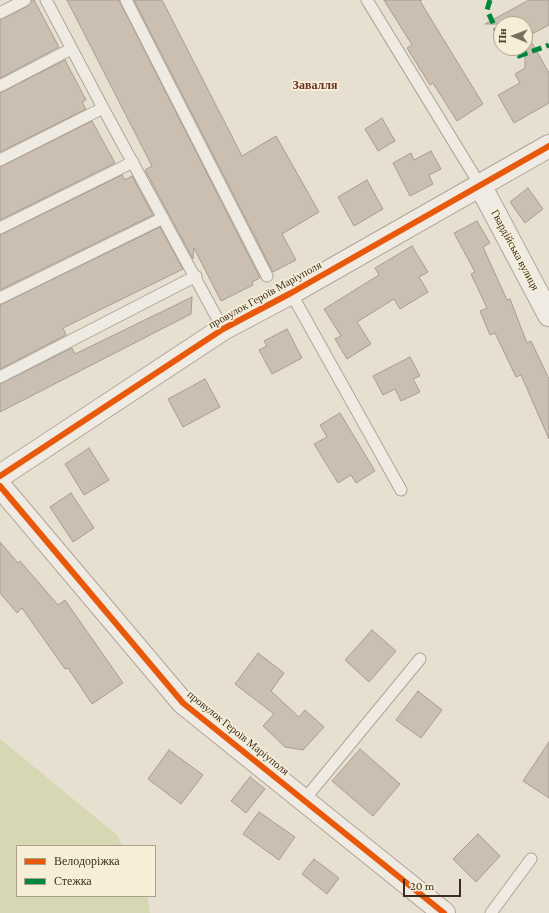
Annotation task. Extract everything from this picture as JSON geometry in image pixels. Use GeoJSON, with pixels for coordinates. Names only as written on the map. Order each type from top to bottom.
{"type":"FeatureCollection","features":[{"type":"Feature","properties":{"kind":"street","name":"провулок Героїв Маріуполя"},"geometry":{"type":"LineString","coordinates":[[0,476],[223,329],[291,293],[549,146]]}},
{"type":"Feature","properties":{"kind":"street","name":"Гвардійська вулиця"},"geometry":{"type":"LineString","coordinates":[[480,184],[549,315]]}},
{"type":"Feature","properties":{"kind":"street","name":"провулок Героїв Маріуполя"},"geometry":{"type":"LineString","coordinates":[[0,486],[183,703],[444,913]]}},
{"type":"Feature","properties":{"kind":"lane"},"geometry":{"type":"LineString","coordinates":[[0,13],[25,0]]}},
{"type":"Feature","properties":{"kind":"lane"},"geometry":{"type":"LineString","coordinates":[[46,0],[103,108],[196,276],[223,329]]}},
{"type":"Feature","properties":{"kind":"lane"},"geometry":{"type":"LineString","coordinates":[[126,0],[267,276]]}},
{"type":"Feature","properties":{"kind":"lane"},"geometry":{"type":"LineString","coordinates":[[367,0],[480,184]]}},
{"type":"Feature","properties":{"kind":"lane"},"geometry":{"type":"LineString","coordinates":[[0,86],[71,49]]}},
{"type":"Feature","properties":{"kind":"lane"},"geometry":{"type":"LineString","coordinates":[[0,160],[103,108]]}},
{"type":"Feature","properties":{"kind":"lane"},"geometry":{"type":"LineString","coordinates":[[0,228],[133,162]]}},
{"type":"Feature","properties":{"kind":"lane"},"geometry":{"type":"LineString","coordinates":[[0,298],[164,218]]}},
{"type":"Feature","properties":{"kind":"lane"},"geometry":{"type":"LineString","coordinates":[[0,376],[196,276]]}},
{"type":"Feature","properties":{"kind":"lane"},"geometry":{"type":"LineString","coordinates":[[291,293],[401,490]]}},
{"type":"Feature","properties":{"kind":"lane"},"geometry":{"type":"LineString","coordinates":[[304,800],[420,659]]}},
{"type":"Feature","properties":{"kind":"lane"},"geometry":{"type":"LineString","coordinates":[[491,913],[531,859]]}},
{"type":"Feature","properties":{"kind":"green space"},"geometry":{"type":"Polygon","coordinates":[[[0,739],[117,835],[122,845],[16,845],[16,897],[147,897],[150,913],[0,913],[0,739]]]}},
{"type":"Feature","properties":{"kind":"building"},"geometry":{"type":"Polygon","coordinates":[[[32,0],[34,0],[59,47],[0,78],[0,20],[28,6],[32,0]]]}},
{"type":"Feature","properties":{"kind":"building"},"geometry":{"type":"Polygon","coordinates":[[[67,0],[119,0],[260,278],[252,282],[253,285],[221,301],[194,248],[193,259],[145,170],[152,166],[67,0]]]}},
{"type":"Feature","properties":{"kind":"building"},"geometry":{"type":"Polygon","coordinates":[[[134,0],[162,0],[242,156],[276,136],[319,212],[282,234],[296,260],[273,272],[134,0]]]}},
{"type":"Feature","properties":{"kind":"building"},"geometry":{"type":"Polygon","coordinates":[[[384,0],[422,0],[420,1],[483,104],[457,121],[433,83],[430,85],[407,48],[412,45],[384,0]]]}},
{"type":"Feature","properties":{"kind":"building"},"geometry":{"type":"Polygon","coordinates":[[[529,0],[549,0],[549,25],[533,33],[533,16],[500,16],[529,0]]]}},
{"type":"Feature","properties":{"kind":"building"},"geometry":{"type":"Polygon","coordinates":[[[493,20],[493,24],[485,24],[493,20]]]}},
{"type":"Feature","properties":{"kind":"building"},"geometry":{"type":"Polygon","coordinates":[[[533,45],[549,73],[549,103],[514,123],[498,95],[520,83],[515,74],[525,68],[525,56],[533,56],[533,45]]]}},
{"type":"Feature","properties":{"kind":"building"},"geometry":{"type":"Polygon","coordinates":[[[65,60],[86,100],[82,102],[86,109],[0,152],[0,93],[65,60]]]}},
{"type":"Feature","properties":{"kind":"building"},"geometry":{"type":"Polygon","coordinates":[[[382,118],[395,141],[378,151],[365,129],[382,118]]]}},
{"type":"Feature","properties":{"kind":"building"},"geometry":{"type":"Polygon","coordinates":[[[92,121],[115,163],[0,220],[0,167],[92,121]]]}},
{"type":"Feature","properties":{"kind":"building"},"geometry":{"type":"Polygon","coordinates":[[[431,151],[441,169],[429,175],[433,184],[410,196],[393,163],[411,153],[414,160],[431,151]]]}},
{"type":"Feature","properties":{"kind":"building"},"geometry":{"type":"Polygon","coordinates":[[[122,175],[125,180],[132,176],[153,215],[0,290],[0,235],[122,175]]]}},
{"type":"Feature","properties":{"kind":"building"},"geometry":{"type":"Polygon","coordinates":[[[367,180],[383,209],[354,226],[338,197],[367,180]]]}},
{"type":"Feature","properties":{"kind":"building"},"geometry":{"type":"Polygon","coordinates":[[[528,188],[543,209],[525,223],[510,202],[528,188]]]}},
{"type":"Feature","properties":{"kind":"building"},"geometry":{"type":"Polygon","coordinates":[[[477,221],[490,243],[483,247],[507,300],[510,299],[527,343],[531,341],[549,379],[549,439],[521,375],[516,377],[495,333],[490,335],[480,311],[487,308],[471,274],[475,272],[454,233],[477,221]]]}},
{"type":"Feature","properties":{"kind":"building"},"geometry":{"type":"Polygon","coordinates":[[[160,227],[183,269],[63,328],[66,335],[0,369],[0,305],[160,227]]]}},
{"type":"Feature","properties":{"kind":"building"},"geometry":{"type":"Polygon","coordinates":[[[412,246],[428,272],[419,277],[428,292],[400,309],[394,299],[357,322],[371,344],[347,359],[335,339],[341,336],[324,309],[379,275],[375,268],[412,246]]]}},
{"type":"Feature","properties":{"kind":"building"},"geometry":{"type":"Polygon","coordinates":[[[192,297],[191,314],[0,412],[0,384],[72,348],[75,354],[192,297]]]}},
{"type":"Feature","properties":{"kind":"building"},"geometry":{"type":"Polygon","coordinates":[[[287,329],[302,358],[272,374],[259,350],[267,346],[264,341],[287,329]]]}},
{"type":"Feature","properties":{"kind":"building"},"geometry":{"type":"Polygon","coordinates":[[[410,357],[420,376],[413,379],[420,392],[401,401],[395,389],[383,395],[373,376],[410,357]]]}},
{"type":"Feature","properties":{"kind":"building"},"geometry":{"type":"Polygon","coordinates":[[[205,379],[220,407],[183,427],[168,399],[205,379]]]}},
{"type":"Feature","properties":{"kind":"building"},"geometry":{"type":"Polygon","coordinates":[[[340,413],[375,471],[356,483],[351,475],[338,483],[314,444],[327,437],[320,425],[340,413]]]}},
{"type":"Feature","properties":{"kind":"building"},"geometry":{"type":"Polygon","coordinates":[[[89,448],[109,480],[84,495],[65,464],[89,448]]]}},
{"type":"Feature","properties":{"kind":"building"},"geometry":{"type":"Polygon","coordinates":[[[71,493],[94,528],[73,542],[50,507],[71,493]]]}},
{"type":"Feature","properties":{"kind":"building"},"geometry":{"type":"Polygon","coordinates":[[[0,542],[18,563],[20,561],[58,605],[65,600],[123,683],[92,704],[68,668],[65,669],[22,608],[17,613],[0,593],[0,542]]]}},
{"type":"Feature","properties":{"kind":"building"},"geometry":{"type":"Polygon","coordinates":[[[372,630],[396,651],[369,682],[345,660],[372,630]]]}},
{"type":"Feature","properties":{"kind":"building"},"geometry":{"type":"Polygon","coordinates":[[[258,653],[284,673],[271,691],[299,717],[305,710],[324,727],[303,750],[285,747],[263,726],[274,714],[235,684],[258,653]]]}},
{"type":"Feature","properties":{"kind":"building"},"geometry":{"type":"Polygon","coordinates":[[[418,691],[442,710],[421,738],[396,720],[418,691]]]}},
{"type":"Feature","properties":{"kind":"building"},"geometry":{"type":"Polygon","coordinates":[[[549,742],[549,798],[523,781],[549,742]]]}},
{"type":"Feature","properties":{"kind":"building"},"geometry":{"type":"Polygon","coordinates":[[[360,749],[400,784],[373,816],[332,781],[360,749]]]}},
{"type":"Feature","properties":{"kind":"building"},"geometry":{"type":"Polygon","coordinates":[[[169,750],[203,775],[181,804],[148,779],[169,750]]]}},
{"type":"Feature","properties":{"kind":"building"},"geometry":{"type":"Polygon","coordinates":[[[250,777],[265,789],[246,813],[231,801],[250,777]]]}},
{"type":"Feature","properties":{"kind":"building"},"geometry":{"type":"Polygon","coordinates":[[[259,812],[295,837],[279,860],[243,834],[259,812]]]}},
{"type":"Feature","properties":{"kind":"building"},"geometry":{"type":"Polygon","coordinates":[[[478,834],[500,856],[476,882],[453,859],[478,834]]]}},
{"type":"Feature","properties":{"kind":"building"},"geometry":{"type":"Polygon","coordinates":[[[314,859],[339,878],[327,894],[302,874],[314,859]]]}},
{"type":"Feature","properties":{"kind":"marked path"},"geometry":{"type":"LineString","coordinates":[[490,0],[487,10],[493,23]]}},
{"type":"Feature","properties":{"kind":"marked path"},"geometry":{"type":"LineString","coordinates":[[533,51],[549,45]]}},
{"type":"Feature","properties":{"kind":"cycle path"},"geometry":{"type":"LineString","coordinates":[[0,476],[223,329],[291,293],[549,146]]}},
{"type":"Feature","properties":{"kind":"cycle path"},"geometry":{"type":"LineString","coordinates":[[0,486],[183,703],[444,913]]}},
{"type":"Feature","properties":{"kind":"district","name":"Завалля"},"geometry":{"type":"Point","coordinates":[315,85]}}]}
